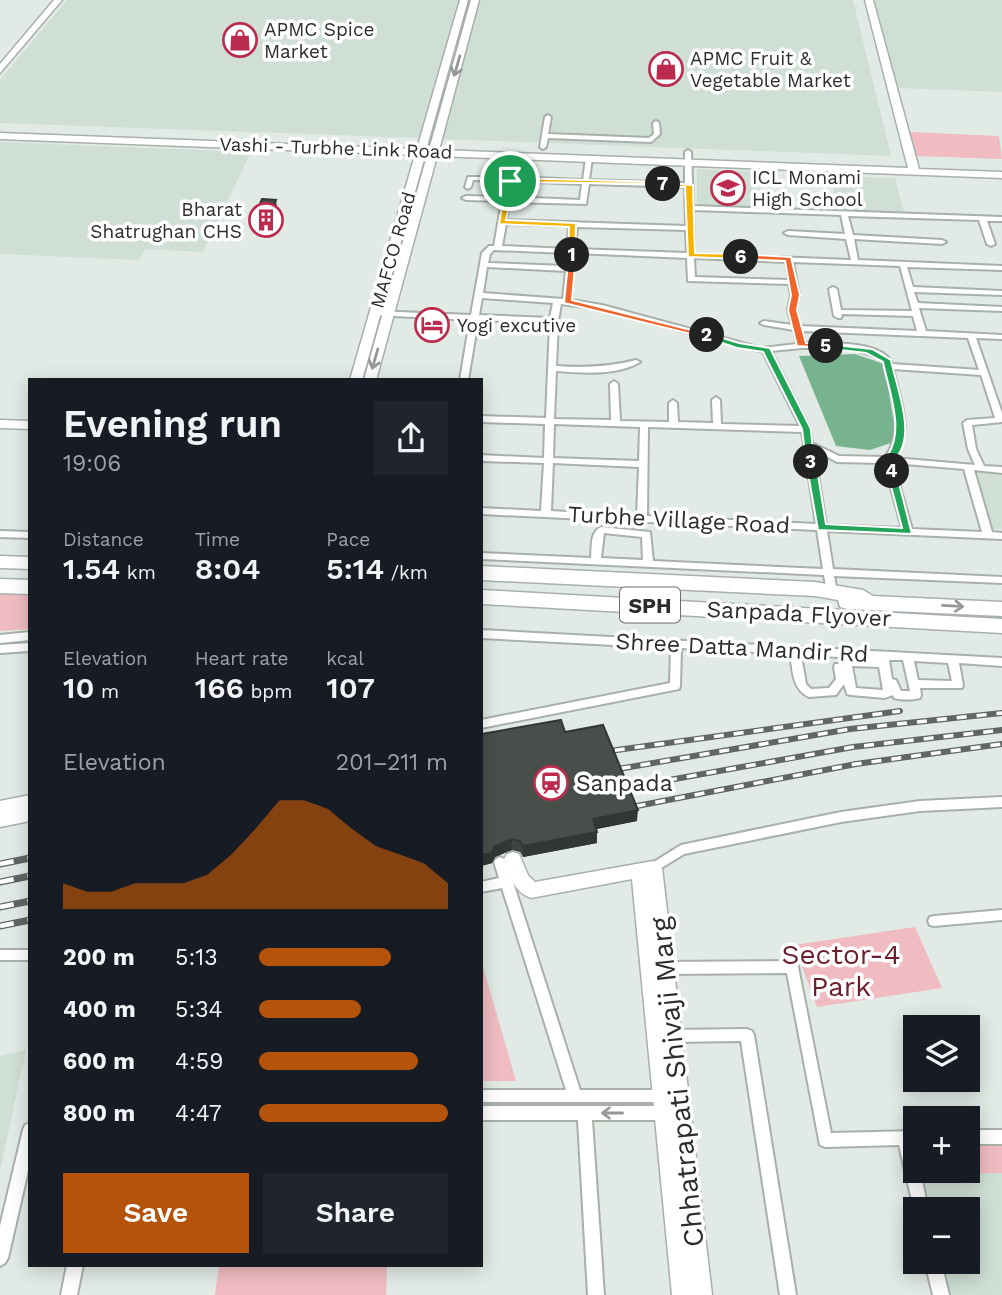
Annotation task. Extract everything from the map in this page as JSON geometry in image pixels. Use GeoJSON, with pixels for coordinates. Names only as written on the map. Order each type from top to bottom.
{"type":"FeatureCollection","features":[{"type":"Feature","properties":{"kind":"highway"},"geometry":{"type":"LineString","coordinates":[[0,549],[28,551]]}},
{"type":"Feature","properties":{"kind":"highway"},"geometry":{"type":"LineString","coordinates":[[0,562],[28,563]]}},
{"type":"Feature","properties":{"kind":"highway"},"geometry":{"type":"LineString","coordinates":[[0,573],[28,574]]}},
{"type":"Feature","properties":{"kind":"highway"},"geometry":{"type":"LineString","coordinates":[[483,573],[824,595]]}},
{"type":"Feature","properties":{"kind":"highway","name":"Sanpada Flyover"},"geometry":{"type":"LineString","coordinates":[[483,585],[824,595],[905,612]]}},
{"type":"Feature","properties":{"kind":"highway"},"geometry":{"type":"LineString","coordinates":[[0,586],[28,587]]}},
{"type":"Feature","properties":{"kind":"highway","name":"Sanpada Flyover"},"geometry":{"type":"LineString","coordinates":[[483,597],[824,595]]}},
{"type":"Feature","properties":{"kind":"highway","name":"SPH"},"geometry":{"type":"LineString","coordinates":[[905,612],[1002,609]]}},
{"type":"Feature","properties":{"kind":"highway"},"geometry":{"type":"LineString","coordinates":[[483,610],[821,627],[905,612]]}},
{"type":"Feature","properties":{"kind":"highway","name":"SPH"},"geometry":{"type":"LineString","coordinates":[[905,612],[1002,626]]}},
{"type":"Feature","properties":{"kind":"main road"},"geometry":{"type":"LineString","coordinates":[[0,59],[50,0]]}},
{"type":"Feature","properties":{"kind":"main road"},"geometry":{"type":"LineString","coordinates":[[0,70],[58,0]]}},
{"type":"Feature","properties":{"kind":"main road","name":"MAFCO Road"},"geometry":{"type":"LineString","coordinates":[[428,150],[464,0]]}},
{"type":"Feature","properties":{"kind":"main road","name":"MAFCO Road"},"geometry":{"type":"LineString","coordinates":[[357,378],[380,317],[475,0]]}},
{"type":"Feature","properties":{"kind":"main road"},"geometry":{"type":"LineString","coordinates":[[860,0],[913,168]]}},
{"type":"Feature","properties":{"kind":"main road"},"geometry":{"type":"LineString","coordinates":[[869,0],[913,168]]}},
{"type":"Feature","properties":{"kind":"main road","name":"Vashi - Turbhe Link Road"},"geometry":{"type":"LineString","coordinates":[[0,133],[589,158],[688,157]]}},
{"type":"Feature","properties":{"kind":"main road","name":"Vashi - Turbhe Link Road"},"geometry":{"type":"LineString","coordinates":[[428,150],[688,157],[913,168]]}},
{"type":"Feature","properties":{"kind":"main road"},"geometry":{"type":"LineString","coordinates":[[913,168],[1002,166]]}},
{"type":"Feature","properties":{"kind":"main road"},"geometry":{"type":"LineString","coordinates":[[979,171],[1002,166]]}},
{"type":"Feature","properties":{"kind":"main road"},"geometry":{"type":"LineString","coordinates":[[913,168],[979,171],[1002,177]]}},
{"type":"Feature","properties":{"kind":"main road"},"geometry":{"type":"LineString","coordinates":[[913,168],[1002,177]]}},
{"type":"Feature","properties":{"kind":"main road","name":"MAFCO Road"},"geometry":{"type":"LineString","coordinates":[[370,378],[380,317]]}},
{"type":"Feature","properties":{"kind":"main road"},"geometry":{"type":"LineString","coordinates":[[0,424],[28,425]]}},
{"type":"Feature","properties":{"kind":"main road"},"geometry":{"type":"LineString","coordinates":[[0,433],[28,434]]}},
{"type":"Feature","properties":{"kind":"main road"},"geometry":{"type":"LineString","coordinates":[[0,808],[28,802]]}},
{"type":"Feature","properties":{"kind":"main road"},"geometry":{"type":"LineString","coordinates":[[0,820],[28,814]]}},
{"type":"Feature","properties":{"kind":"main road"},"geometry":{"type":"LineString","coordinates":[[507,861],[531,890],[646,870]]}},
{"type":"Feature","properties":{"kind":"main road","name":"Chhatrapati Shivaji Marg"},"geometry":{"type":"LineString","coordinates":[[646,870],[672,1104],[701,1295]]}},
{"type":"Feature","properties":{"kind":"main road","name":"Chhatrapati Shivaji Marg"},"geometry":{"type":"LineString","coordinates":[[672,1104],[684,1295]]}},
{"type":"Feature","properties":{"kind":"street"},"geometry":{"type":"LineString","coordinates":[[543,147],[548,117]]}},
{"type":"Feature","properties":{"kind":"street"},"geometry":{"type":"LineString","coordinates":[[545,136],[651,140],[657,134],[656,122]]}},
{"type":"Feature","properties":{"kind":"street"},"geometry":{"type":"LineString","coordinates":[[688,157],[691,279],[793,282]]}},
{"type":"Feature","properties":{"kind":"street"},"geometry":{"type":"LineString","coordinates":[[466,198],[583,202],[588,183],[589,158]]}},
{"type":"Feature","properties":{"kind":"street"},"geometry":{"type":"LineString","coordinates":[[498,247],[513,161]]}},
{"type":"Feature","properties":{"kind":"street"},"geometry":{"type":"LineString","coordinates":[[468,187],[470,178],[689,185]]}},
{"type":"Feature","properties":{"kind":"street"},"geometry":{"type":"LineString","coordinates":[[690,208],[1002,219]]}},
{"type":"Feature","properties":{"kind":"street"},"geometry":{"type":"LineString","coordinates":[[844,214],[855,262]]}},
{"type":"Feature","properties":{"kind":"street"},"geometry":{"type":"LineString","coordinates":[[982,218],[991,244]]}},
{"type":"Feature","properties":{"kind":"street"},"geometry":{"type":"LineString","coordinates":[[502,222],[690,228]]}},
{"type":"Feature","properties":{"kind":"street"},"geometry":{"type":"LineString","coordinates":[[567,302],[573,225]]}},
{"type":"Feature","properties":{"kind":"street"},"geometry":{"type":"LineString","coordinates":[[788,233],[942,242]]}},
{"type":"Feature","properties":{"kind":"street"},"geometry":{"type":"LineString","coordinates":[[464,378],[484,265],[488,250],[498,247],[1002,268]]}},
{"type":"Feature","properties":{"kind":"street"},"geometry":{"type":"LineString","coordinates":[[789,259],[795,295],[792,310],[802,346]]}},
{"type":"Feature","properties":{"kind":"street"},"geometry":{"type":"LineString","coordinates":[[904,264],[922,333]]}},
{"type":"Feature","properties":{"kind":"street"},"geometry":{"type":"LineString","coordinates":[[484,265],[571,269]]}},
{"type":"Feature","properties":{"kind":"street"},"geometry":{"type":"LineString","coordinates":[[833,289],[841,330]]}},
{"type":"Feature","properties":{"kind":"street"},"geometry":{"type":"LineString","coordinates":[[910,289],[1002,293]]}},
{"type":"Feature","properties":{"kind":"street"},"geometry":{"type":"LineString","coordinates":[[479,295],[567,302]]}},
{"type":"Feature","properties":{"kind":"street"},"geometry":{"type":"LineString","coordinates":[[546,514],[557,301],[698,332],[737,345],[766,349],[802,346],[869,351],[887,360],[901,431],[897,452],[888,460]]}},
{"type":"Feature","properties":{"kind":"street"},"geometry":{"type":"LineString","coordinates":[[838,312],[1002,309]]}},
{"type":"Feature","properties":{"kind":"street"},"geometry":{"type":"LineString","coordinates":[[380,317],[554,321]]}},
{"type":"Feature","properties":{"kind":"street"},"geometry":{"type":"LineString","coordinates":[[764,323],[796,328],[1002,337]]}},
{"type":"Feature","properties":{"kind":"street"},"geometry":{"type":"LineString","coordinates":[[971,335],[1000,420],[967,423],[972,449],[981,468]]}},
{"type":"Feature","properties":{"kind":"street"},"geometry":{"type":"LineString","coordinates":[[766,349],[806,429],[822,527],[824,595]]}},
{"type":"Feature","properties":{"kind":"street"},"geometry":{"type":"LineString","coordinates":[[552,368],[600,370],[620,368],[636,362]]}},
{"type":"Feature","properties":{"kind":"street"},"geometry":{"type":"LineString","coordinates":[[888,366],[984,373]]}},
{"type":"Feature","properties":{"kind":"street"},"geometry":{"type":"LineString","coordinates":[[614,384],[616,423]]}},
{"type":"Feature","properties":{"kind":"street"},"geometry":{"type":"LineString","coordinates":[[716,400],[717,426]]}},
{"type":"Feature","properties":{"kind":"street"},"geometry":{"type":"LineString","coordinates":[[673,403],[674,425]]}},
{"type":"Feature","properties":{"kind":"street"},"geometry":{"type":"LineString","coordinates":[[483,419],[806,429]]}},
{"type":"Feature","properties":{"kind":"street"},"geometry":{"type":"LineString","coordinates":[[642,519],[644,424]]}},
{"type":"Feature","properties":{"kind":"street"},"geometry":{"type":"LineString","coordinates":[[808,444],[837,459],[888,460],[1002,470]]}},
{"type":"Feature","properties":{"kind":"street"},"geometry":{"type":"LineString","coordinates":[[483,458],[643,464]]}},
{"type":"Feature","properties":{"kind":"street"},"geometry":{"type":"LineString","coordinates":[[888,460],[908,532]]}},
{"type":"Feature","properties":{"kind":"street"},"geometry":{"type":"LineString","coordinates":[[968,467],[989,536]]}},
{"type":"Feature","properties":{"kind":"street","name":"Turbhe Village Road"},"geometry":{"type":"LineString","coordinates":[[483,511],[1002,536]]}},
{"type":"Feature","properties":{"kind":"street"},"geometry":{"type":"LineString","coordinates":[[596,561],[598,534],[601,530],[647,534],[648,564]]}},
{"type":"Feature","properties":{"kind":"street"},"geometry":{"type":"LineString","coordinates":[[0,534],[28,535]]}},
{"type":"Feature","properties":{"kind":"street"},"geometry":{"type":"LineString","coordinates":[[483,556],[648,564],[824,595],[1002,580]]}},
{"type":"Feature","properties":{"kind":"street","name":"Shree Datta Mandir Rd"},"geometry":{"type":"LineString","coordinates":[[483,634],[795,651],[886,660],[954,663]]}},
{"type":"Feature","properties":{"kind":"street"},"geometry":{"type":"LineString","coordinates":[[0,639],[28,636]]}},
{"type":"Feature","properties":{"kind":"street"},"geometry":{"type":"LineString","coordinates":[[483,724],[675,686],[676,645]]}},
{"type":"Feature","properties":{"kind":"street"},"geometry":{"type":"LineString","coordinates":[[0,649],[28,647]]}},
{"type":"Feature","properties":{"kind":"street"},"geometry":{"type":"LineString","coordinates":[[795,651],[801,686],[809,693],[829,694],[840,684],[842,656]]}},
{"type":"Feature","properties":{"kind":"street"},"geometry":{"type":"LineString","coordinates":[[842,656],[851,691],[889,692],[886,660]]}},
{"type":"Feature","properties":{"kind":"street"},"geometry":{"type":"LineString","coordinates":[[886,660],[894,692],[898,695],[916,695],[909,661]]}},
{"type":"Feature","properties":{"kind":"street"},"geometry":{"type":"LineString","coordinates":[[913,684],[957,686],[954,663],[1002,662]]}},
{"type":"Feature","properties":{"kind":"street"},"geometry":{"type":"LineString","coordinates":[[646,870],[681,850],[841,817],[920,806],[1001,803]]}},
{"type":"Feature","properties":{"kind":"street"},"geometry":{"type":"LineString","coordinates":[[507,861],[507,882],[575,1096]]}},
{"type":"Feature","properties":{"kind":"street"},"geometry":{"type":"LineString","coordinates":[[483,887],[507,882]]}},
{"type":"Feature","properties":{"kind":"street"},"geometry":{"type":"LineString","coordinates":[[934,921],[1002,915]]}},
{"type":"Feature","properties":{"kind":"street"},"geometry":{"type":"LineString","coordinates":[[0,955],[28,955]]}},
{"type":"Feature","properties":{"kind":"street"},"geometry":{"type":"LineString","coordinates":[[657,968],[792,967],[825,1140],[903,1138]]}},
{"type":"Feature","properties":{"kind":"street"},"geometry":{"type":"LineString","coordinates":[[664,1037],[747,1035],[788,1295]]}},
{"type":"Feature","properties":{"kind":"street"},"geometry":{"type":"LineString","coordinates":[[483,1096],[575,1096],[672,1104]]}},
{"type":"Feature","properties":{"kind":"street"},"geometry":{"type":"LineString","coordinates":[[483,1112],[585,1113],[672,1104]]}},
{"type":"Feature","properties":{"kind":"street"},"geometry":{"type":"LineString","coordinates":[[585,1113],[596,1295]]}},
{"type":"Feature","properties":{"kind":"street"},"geometry":{"type":"LineString","coordinates":[[980,1137],[1002,1137]]}},
{"type":"Feature","properties":{"kind":"street"},"geometry":{"type":"LineString","coordinates":[[0,1258],[28,1141]]}},
{"type":"Feature","properties":{"kind":"street"},"geometry":{"type":"LineString","coordinates":[[69,1295],[75,1267]]}},
{"type":"Feature","properties":{"kind":"street"},"geometry":{"type":"LineString","coordinates":[[936,1274],[941,1295]]}},
{"type":"Feature","properties":{"kind":"shaded area","name":"APMC Spice Market"},"geometry":{"type":"Polygon","coordinates":[[[67,0],[459,0],[419,138],[0,123],[0,80],[67,0]]]}},
{"type":"Feature","properties":{"kind":"shaded area","name":"APMC Fruit & Vegetable Market"},"geometry":{"type":"Polygon","coordinates":[[[480,0],[853,0],[891,156],[442,139],[480,0]]]}},
{"type":"Feature","properties":{"kind":"shaded area"},"geometry":{"type":"Polygon","coordinates":[[[873,0],[1002,0],[1002,92],[898,88],[873,0]]]}},
{"type":"Feature","properties":{"kind":"shaded area"},"geometry":{"type":"Polygon","coordinates":[[[0,142],[251,152],[203,252],[146,249],[139,260],[0,254],[0,142]]]}},
{"type":"Feature","properties":{"kind":"shaded area","name":"ICL Monami High School"},"geometry":{"type":"Polygon","coordinates":[[[697,169],[758,172],[761,207],[697,205],[697,169]]]}},
{"type":"Feature","properties":{"kind":"shaded area"},"geometry":{"type":"Polygon","coordinates":[[[831,176],[895,178],[904,213],[837,211],[831,176]]]}},
{"type":"Feature","properties":{"kind":"shaded area"},"geometry":{"type":"Polygon","coordinates":[[[855,354],[884,364],[897,441],[870,450],[836,446],[799,356],[855,354]]]}},
{"type":"Feature","properties":{"kind":"shaded area"},"geometry":{"type":"Polygon","coordinates":[[[969,471],[1002,473],[1002,529],[983,528],[969,471]]]}},
{"type":"Feature","properties":{"kind":"shaded area"},"geometry":{"type":"Polygon","coordinates":[[[26,1050],[0,1171],[0,1056],[26,1050]]]}},
{"type":"Feature","properties":{"kind":"shaded area"},"geometry":{"type":"Polygon","coordinates":[[[980,1173],[1002,1173],[1002,1295],[948,1295],[943,1274],[980,1274],[980,1197],[925,1197],[922,1183],[980,1183],[980,1173]]]}},
{"type":"Feature","properties":{"kind":"green space"},"geometry":{"type":"Polygon","coordinates":[[[910,132],[999,136],[1002,159],[917,156],[910,132]]]}},
{"type":"Feature","properties":{"kind":"green space"},"geometry":{"type":"Polygon","coordinates":[[[0,594],[28,595],[28,629],[0,631],[0,594]]]}},
{"type":"Feature","properties":{"kind":"green space","name":"Sector-4 Park"},"geometry":{"type":"Polygon","coordinates":[[[915,927],[942,988],[817,1007],[794,945],[915,927]]]}},
{"type":"Feature","properties":{"kind":"green space"},"geometry":{"type":"Polygon","coordinates":[[[483,967],[516,1081],[483,1081],[483,967]]]}},
{"type":"Feature","properties":{"kind":"green space"},"geometry":{"type":"Polygon","coordinates":[[[980,1146],[1002,1146],[1002,1173],[980,1173],[980,1146]]]}},
{"type":"Feature","properties":{"kind":"green space"},"geometry":{"type":"Polygon","coordinates":[[[219,1267],[387,1267],[386,1295],[215,1295],[219,1267]]]}},
{"type":"Feature","properties":{"kind":"building"},"geometry":{"type":"Polygon","coordinates":[[[262,199],[276,200],[267,221],[253,220],[262,199]]]}},
{"type":"Feature","properties":{"kind":"building","name":"Sanpada"},"geometry":{"type":"Polygon","coordinates":[[[561,720],[565,732],[603,725],[638,810],[593,819],[597,832],[523,846],[520,841],[512,839],[495,846],[492,853],[483,855],[483,734],[561,720]]]}},
{"type":"Feature","properties":{"kind":"railway"},"geometry":{"type":"LineString","coordinates":[[595,753],[900,711]]}},
{"type":"Feature","properties":{"kind":"railway"},"geometry":{"type":"LineString","coordinates":[[601,772],[850,729],[1002,713]]}},
{"type":"Feature","properties":{"kind":"railway"},"geometry":{"type":"LineString","coordinates":[[608,791],[853,747],[1002,730]]}},
{"type":"Feature","properties":{"kind":"railway"},"geometry":{"type":"LineString","coordinates":[[616,810],[856,764],[1002,744]]}},
{"type":"Feature","properties":{"kind":"railway"},"geometry":{"type":"LineString","coordinates":[[0,864],[28,858]]}},
{"type":"Feature","properties":{"kind":"railway"},"geometry":{"type":"LineString","coordinates":[[0,882],[28,876]]}},
{"type":"Feature","properties":{"kind":"railway"},"geometry":{"type":"LineString","coordinates":[[0,907],[28,901]]}},
{"type":"Feature","properties":{"kind":"railway"},"geometry":{"type":"LineString","coordinates":[[0,926],[28,920]]}},
{"type":"Feature","properties":{"kind":"place","name":"APMC Spice Market"},"geometry":{"type":"Point","coordinates":[240,40]}},
{"type":"Feature","properties":{"kind":"place","name":"APMC Fruit & Vegetable Market"},"geometry":{"type":"Point","coordinates":[666,69]}},
{"type":"Feature","properties":{"kind":"place","name":"ICL Monami High School"},"geometry":{"type":"Point","coordinates":[728,188]}},
{"type":"Feature","properties":{"kind":"place","name":"Bharat Shatrughan CHS"},"geometry":{"type":"Point","coordinates":[266,220]}},
{"type":"Feature","properties":{"kind":"place","name":"Yogi excutive"},"geometry":{"type":"Point","coordinates":[432,325]}},
{"type":"Feature","properties":{"kind":"place","name":"Sanpada"},"geometry":{"type":"Point","coordinates":[551,783]}},
{"type":"Feature","properties":{"kind":"route"},"geometry":{"type":"LineString","coordinates":[[510,181],[689,185],[691,255],[789,259],[795,295],[792,310],[802,346],[853,347],[880,355],[887,360],[901,431],[901,443],[897,452],[888,460],[908,532],[822,527],[806,429],[766,349],[737,345],[651,320],[567,302],[573,225],[502,222],[510,181]]}}]}
